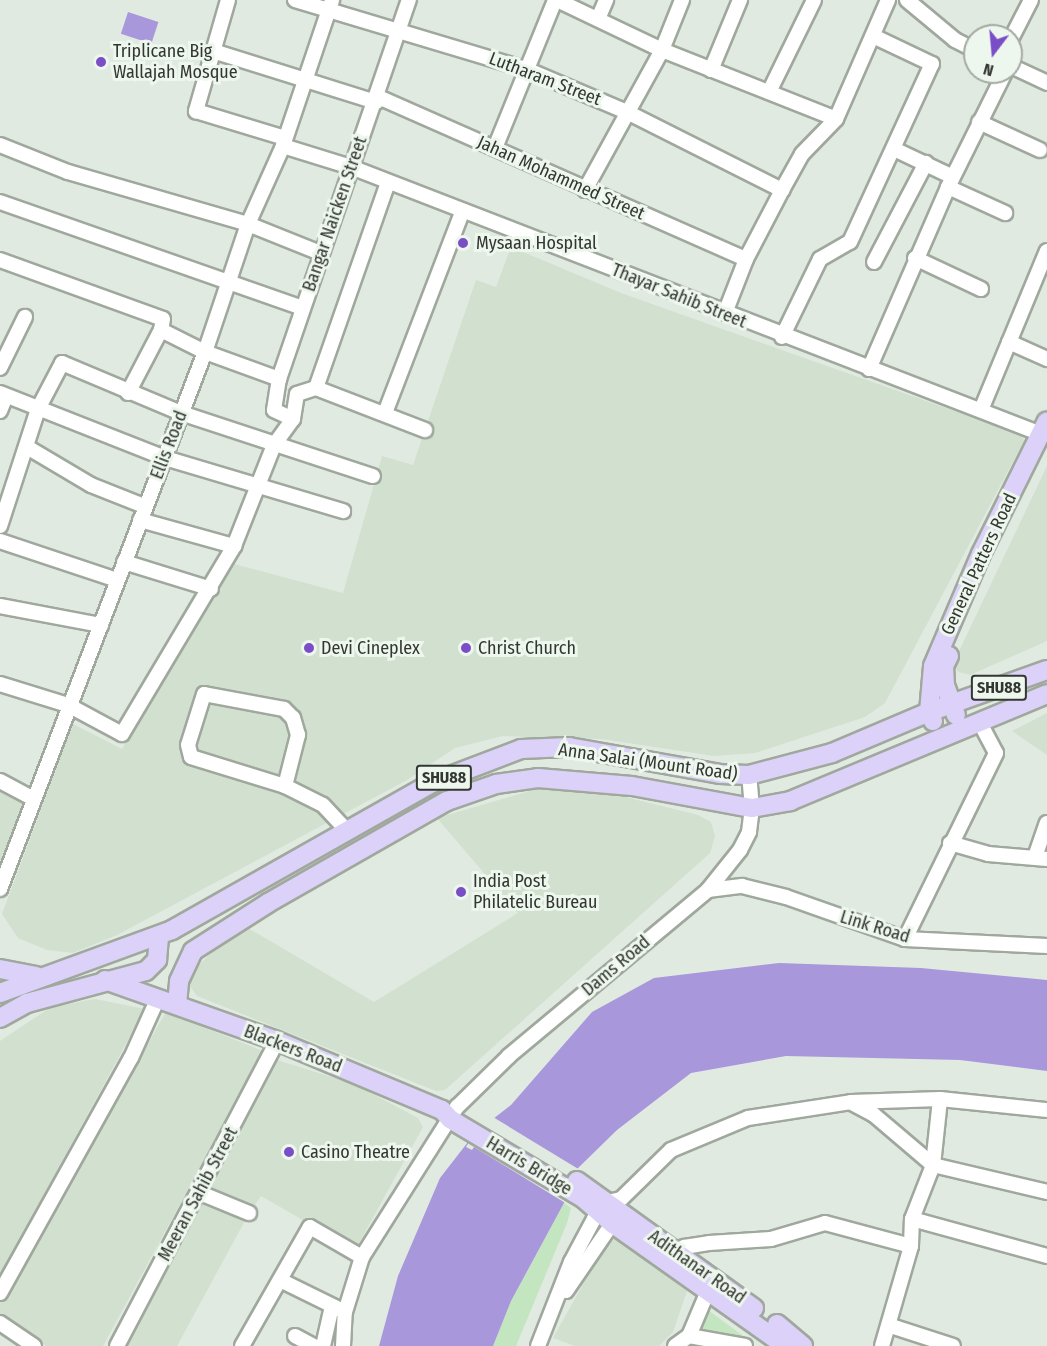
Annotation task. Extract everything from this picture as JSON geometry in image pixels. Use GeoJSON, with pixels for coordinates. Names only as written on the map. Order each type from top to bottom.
{"type":"FeatureCollection","features":[{"type":"Feature","properties":{"kind":"main road","name":"General Patters Road"},"geometry":{"type":"LineString","coordinates":[[961,727],[951,705],[944,666],[1045,432]]}},
{"type":"Feature","properties":{"kind":"main road","name":"General Patters Road"},"geometry":{"type":"LineString","coordinates":[[929,712],[933,666],[945,636],[1045,432]]}},
{"type":"Feature","properties":{"kind":"main road","name":"Anna Salai (Mount Road)"},"geometry":{"type":"LineString","coordinates":[[0,993],[38,976],[165,933],[347,831],[466,768],[521,749],[548,748],[749,775],[832,753],[929,712],[1047,670]]}},
{"type":"Feature","properties":{"kind":"main road","name":"Anna Salai (Mount Road)"},"geometry":{"type":"LineString","coordinates":[[193,951],[429,810],[496,784],[528,779],[566,778],[752,807],[790,801],[939,736],[1047,694]]}},
{"type":"Feature","properties":{"kind":"main road"},"geometry":{"type":"LineString","coordinates":[[929,712],[939,736]]}},
{"type":"Feature","properties":{"kind":"main road"},"geometry":{"type":"LineString","coordinates":[[528,779],[548,748],[566,778]]}},
{"type":"Feature","properties":{"kind":"main road"},"geometry":{"type":"LineString","coordinates":[[2,1012],[105,980],[146,971],[157,960],[165,933],[193,951],[179,981],[177,1005]]}},
{"type":"Feature","properties":{"kind":"main road"},"geometry":{"type":"LineString","coordinates":[[0,969],[38,976]]}},
{"type":"Feature","properties":{"kind":"main road","name":"Blackers Road"},"geometry":{"type":"LineString","coordinates":[[105,980],[277,1041],[449,1113],[477,1127]]}},
{"type":"Feature","properties":{"kind":"main road","name":"Harris Bridge"},"geometry":{"type":"LineString","coordinates":[[477,1127],[587,1194]]}},
{"type":"Feature","properties":{"kind":"main road","name":"Adithanar Road"},"geometry":{"type":"LineString","coordinates":[[587,1194],[679,1254],[803,1346]]}},
{"type":"Feature","properties":{"kind":"main road","name":"Adithanar Road"},"geometry":{"type":"LineString","coordinates":[[612,1210],[708,1291],[785,1346]]}},
{"type":"Feature","properties":{"kind":"street"},"geometry":{"type":"LineString","coordinates":[[213,51],[228,0]]}},
{"type":"Feature","properties":{"kind":"street","name":"Lutharam Street"},"geometry":{"type":"LineString","coordinates":[[295,0],[331,5],[528,70],[627,112],[782,190]]}},
{"type":"Feature","properties":{"kind":"street","name":"Bangar Naicken Street"},"geometry":{"type":"LineString","coordinates":[[293,419],[274,411],[279,379],[320,253],[409,0]]}},
{"type":"Feature","properties":{"kind":"street"},"geometry":{"type":"LineString","coordinates":[[495,148],[556,0],[662,50],[836,119]]}},
{"type":"Feature","properties":{"kind":"street"},"geometry":{"type":"LineString","coordinates":[[598,19],[606,0]]}},
{"type":"Feature","properties":{"kind":"street"},"geometry":{"type":"LineString","coordinates":[[585,190],[662,50],[682,0]]}},
{"type":"Feature","properties":{"kind":"street"},"geometry":{"type":"LineString","coordinates":[[711,70],[740,0]]}},
{"type":"Feature","properties":{"kind":"street"},"geometry":{"type":"LineString","coordinates":[[769,92],[814,0]]}},
{"type":"Feature","properties":{"kind":"street"},"geometry":{"type":"LineString","coordinates":[[725,313],[746,259],[802,154],[836,119],[888,0]]}},
{"type":"Feature","properties":{"kind":"street"},"geometry":{"type":"LineString","coordinates":[[907,0],[963,44]]}},
{"type":"Feature","properties":{"kind":"street"},"geometry":{"type":"LineString","coordinates":[[1019,24],[1031,0]]}},
{"type":"Feature","properties":{"kind":"street","name":"Ellis Road"},"geometry":{"type":"LineString","coordinates":[[0,889],[68,705],[101,625],[144,506],[165,458],[205,352],[248,224],[284,142],[331,5]]}},
{"type":"Feature","properties":{"kind":"street"},"geometry":{"type":"LineString","coordinates":[[782,337],[820,259],[850,242],[932,64],[873,36]]}},
{"type":"Feature","properties":{"kind":"street","name":"Jahan Mohammed Street"},"geometry":{"type":"LineString","coordinates":[[213,51],[304,81],[376,99],[541,166],[585,190],[746,259]]}},
{"type":"Feature","properties":{"kind":"street","name":"Thayar Sahib Street"},"geometry":{"type":"LineString","coordinates":[[213,51],[196,111],[463,210],[782,337],[1045,432]]}},
{"type":"Feature","properties":{"kind":"street"},"geometry":{"type":"LineString","coordinates":[[1023,72],[1047,83]]}},
{"type":"Feature","properties":{"kind":"street"},"geometry":{"type":"LineString","coordinates":[[869,369],[915,258],[999,84]]}},
{"type":"Feature","properties":{"kind":"street"},"geometry":{"type":"LineString","coordinates":[[979,122],[1040,150]]}},
{"type":"Feature","properties":{"kind":"street"},"geometry":{"type":"LineString","coordinates":[[0,145],[68,172],[248,224],[320,253]]}},
{"type":"Feature","properties":{"kind":"street"},"geometry":{"type":"LineString","coordinates":[[894,148],[926,163],[950,182],[1005,213]]}},
{"type":"Feature","properties":{"kind":"street"},"geometry":{"type":"LineString","coordinates":[[874,262],[926,163]]}},
{"type":"Feature","properties":{"kind":"street"},"geometry":{"type":"LineString","coordinates":[[316,388],[388,182]]}},
{"type":"Feature","properties":{"kind":"street"},"geometry":{"type":"LineString","coordinates":[[0,202],[303,308]]}},
{"type":"Feature","properties":{"kind":"street"},"geometry":{"type":"LineString","coordinates":[[385,413],[463,210]]}},
{"type":"Feature","properties":{"kind":"street"},"geometry":{"type":"LineString","coordinates":[[981,410],[1047,251]]}},
{"type":"Feature","properties":{"kind":"street"},"geometry":{"type":"LineString","coordinates":[[915,258],[981,289]]}},
{"type":"Feature","properties":{"kind":"street"},"geometry":{"type":"LineString","coordinates":[[0,260],[163,320],[161,330],[129,393]]}},
{"type":"Feature","properties":{"kind":"street"},"geometry":{"type":"LineString","coordinates":[[0,368],[25,317]]}},
{"type":"Feature","properties":{"kind":"street"},"geometry":{"type":"LineString","coordinates":[[161,330],[205,352],[279,379]]}},
{"type":"Feature","properties":{"kind":"street"},"geometry":{"type":"LineString","coordinates":[[1009,342],[1047,359]]}},
{"type":"Feature","properties":{"kind":"street"},"geometry":{"type":"LineString","coordinates":[[0,525],[38,409],[62,363],[181,413],[373,476]]}},
{"type":"Feature","properties":{"kind":"street"},"geometry":{"type":"LineString","coordinates":[[0,684],[68,705],[122,734],[211,589],[234,546],[274,445],[293,419],[297,394],[316,388],[425,430]]}},
{"type":"Feature","properties":{"kind":"street"},"geometry":{"type":"LineString","coordinates":[[0,411],[3,394],[165,458],[343,511]]}},
{"type":"Feature","properties":{"kind":"street"},"geometry":{"type":"LineString","coordinates":[[27,447],[91,485],[144,506]]}},
{"type":"Feature","properties":{"kind":"street"},"geometry":{"type":"LineString","coordinates":[[140,520],[234,546]]}},
{"type":"Feature","properties":{"kind":"street"},"geometry":{"type":"LineString","coordinates":[[0,541],[117,580]]}},
{"type":"Feature","properties":{"kind":"street"},"geometry":{"type":"LineString","coordinates":[[124,562],[211,589]]}},
{"type":"Feature","properties":{"kind":"street"},"geometry":{"type":"LineString","coordinates":[[0,606],[101,625]]}},
{"type":"Feature","properties":{"kind":"street"},"geometry":{"type":"LineString","coordinates":[[285,786],[297,735],[293,718],[285,710],[204,694],[188,745],[190,757],[285,786],[323,805],[347,831]]}},
{"type":"Feature","properties":{"kind":"street"},"geometry":{"type":"LineString","coordinates":[[905,939],[996,753],[979,721]]}},
{"type":"Feature","properties":{"kind":"street","name":"Dams Road"},"geometry":{"type":"LineString","coordinates":[[343,1346],[345,1312],[362,1257],[449,1113],[472,1089],[510,1056],[708,890],[740,850],[749,832],[752,807],[749,775]]}},
{"type":"Feature","properties":{"kind":"street"},"geometry":{"type":"LineString","coordinates":[[0,781],[34,799]]}},
{"type":"Feature","properties":{"kind":"street"},"geometry":{"type":"LineString","coordinates":[[950,843],[988,854],[1041,858],[1047,823]]}},
{"type":"Feature","properties":{"kind":"street","name":"Link Road"},"geometry":{"type":"LineString","coordinates":[[708,890],[742,886],[786,897],[905,939],[1047,945]]}},
{"type":"Feature","properties":{"kind":"street"},"geometry":{"type":"LineString","coordinates":[[0,1293],[131,1058],[158,998]]}},
{"type":"Feature","properties":{"kind":"street","name":"Meeran Sahib Street"},"geometry":{"type":"LineString","coordinates":[[117,1346],[200,1193],[277,1041]]}},
{"type":"Feature","properties":{"kind":"street"},"geometry":{"type":"LineString","coordinates":[[882,1346],[891,1326],[911,1246],[912,1219],[933,1166],[940,1098]]}},
{"type":"Feature","properties":{"kind":"street"},"geometry":{"type":"LineString","coordinates":[[538,1346],[554,1309],[612,1210],[671,1150],[748,1118],[851,1102],[940,1098],[1047,1110]]}},
{"type":"Feature","properties":{"kind":"street"},"geometry":{"type":"LineString","coordinates":[[851,1102],[873,1114],[933,1166],[1047,1192]]}},
{"type":"Feature","properties":{"kind":"street"},"geometry":{"type":"LineString","coordinates":[[200,1193],[249,1213]]}},
{"type":"Feature","properties":{"kind":"street"},"geometry":{"type":"LineString","coordinates":[[912,1219],[1047,1256]]}},
{"type":"Feature","properties":{"kind":"street"},"geometry":{"type":"LineString","coordinates":[[679,1254],[684,1248],[709,1243],[771,1239],[825,1222],[911,1246]]}},
{"type":"Feature","properties":{"kind":"street"},"geometry":{"type":"LineString","coordinates":[[242,1346],[310,1227],[362,1257]]}},
{"type":"Feature","properties":{"kind":"street"},"geometry":{"type":"LineString","coordinates":[[280,1280],[345,1312]]}},
{"type":"Feature","properties":{"kind":"street"},"geometry":{"type":"LineString","coordinates":[[675,1346],[689,1336],[708,1291]]}},
{"type":"Feature","properties":{"kind":"street"},"geometry":{"type":"LineString","coordinates":[[323,1346],[332,1306]]}},
{"type":"Feature","properties":{"kind":"street"},"geometry":{"type":"LineString","coordinates":[[0,1323],[34,1346]]}},
{"type":"Feature","properties":{"kind":"street"},"geometry":{"type":"LineString","coordinates":[[891,1326],[953,1346]]}},
{"type":"Feature","properties":{"kind":"street"},"geometry":{"type":"LineString","coordinates":[[295,1336],[314,1346]]}},
{"type":"Feature","properties":{"kind":"street"},"geometry":{"type":"LineString","coordinates":[[689,1336],[745,1346]]}},
{"type":"Feature","properties":{"kind":"shaded area"},"geometry":{"type":"Polygon","coordinates":[[[128,12],[158,22],[151,44],[121,34],[128,12]]]}},
{"type":"Feature","properties":{"kind":"shaded area"},"geometry":{"type":"Polygon","coordinates":[[[511,247],[621,293],[1022,435],[1024,441],[885,703],[865,717],[755,753],[714,756],[602,739],[503,736],[455,748],[407,780],[117,935],[73,953],[47,950],[18,938],[2,914],[73,724],[122,749],[234,564],[343,593],[382,456],[413,465],[476,280],[496,287],[511,247]]]}},
{"type":"Feature","properties":{"kind":"shaded area"},"geometry":{"type":"Polygon","coordinates":[[[1047,466],[1047,641],[970,675],[959,672],[952,666],[1047,466]]]}},
{"type":"Feature","properties":{"kind":"shaded area"},"geometry":{"type":"Polygon","coordinates":[[[1047,713],[1047,755],[1012,731],[1047,713]]]}},
{"type":"Feature","properties":{"kind":"shaded area"},"geometry":{"type":"Polygon","coordinates":[[[0,787],[24,805],[0,862],[0,787]]]}},
{"type":"Feature","properties":{"kind":"shaded area"},"geometry":{"type":"Polygon","coordinates":[[[537,789],[597,790],[698,815],[711,822],[715,836],[710,853],[445,1090],[436,1091],[197,996],[189,985],[193,971],[216,948],[248,928],[374,1002],[518,913],[437,818],[537,789]]]}},
{"type":"Feature","properties":{"kind":"shaded area"},"geometry":{"type":"Polygon","coordinates":[[[779,963],[921,968],[1047,980],[1047,1071],[960,1060],[786,1056],[691,1073],[617,1130],[574,1172],[564,1203],[511,1301],[493,1346],[379,1346],[398,1276],[440,1178],[475,1133],[511,1105],[592,1012],[654,978],[779,963]]]}},
{"type":"Feature","properties":{"kind":"shaded area"},"geometry":{"type":"Polygon","coordinates":[[[95,999],[145,1009],[0,1275],[0,1041],[51,1007],[95,999]]]}},
{"type":"Feature","properties":{"kind":"shaded area"},"geometry":{"type":"Polygon","coordinates":[[[166,1012],[263,1051],[103,1346],[46,1346],[0,1318],[0,1303],[166,1012]]]}},
{"type":"Feature","properties":{"kind":"shaded area"},"geometry":{"type":"Polygon","coordinates":[[[274,1059],[354,1084],[418,1118],[423,1127],[355,1250],[261,1196],[254,1206],[206,1187],[274,1059]]]}},
{"type":"Feature","properties":{"kind":"shaded area"},"geometry":{"type":"Polygon","coordinates":[[[201,1199],[247,1217],[177,1346],[120,1346],[201,1199]]]}},
{"type":"Feature","properties":{"kind":"shaded area"},"geometry":{"type":"Polygon","coordinates":[[[619,1235],[682,1278],[687,1291],[673,1332],[659,1346],[575,1346],[553,1338],[601,1252],[619,1235]]]}},
{"type":"Feature","properties":{"kind":"green space"},"geometry":{"type":"Polygon","coordinates":[[[564,1203],[571,1208],[567,1223],[516,1346],[493,1346],[511,1301],[564,1203]]]}},
{"type":"Feature","properties":{"kind":"green space"},"geometry":{"type":"Polygon","coordinates":[[[705,1308],[746,1338],[697,1329],[705,1308]]]}},
{"type":"Feature","properties":{"kind":"pier"},"geometry":{"type":"Polygon","coordinates":[[[493,1117],[580,1170],[567,1204],[474,1147],[472,1150],[466,1147],[478,1127],[493,1117]]]}},
{"type":"Feature","properties":{"kind":"place","name":"Triplicane Big Wallajah Mosque"},"geometry":{"type":"Point","coordinates":[101,62]}},
{"type":"Feature","properties":{"kind":"place","name":"Mysaan Hospital"},"geometry":{"type":"Point","coordinates":[463,243]}},
{"type":"Feature","properties":{"kind":"place","name":"Devi Cineplex"},"geometry":{"type":"Point","coordinates":[309,648]}},
{"type":"Feature","properties":{"kind":"place","name":"Christ Church"},"geometry":{"type":"Point","coordinates":[466,648]}},
{"type":"Feature","properties":{"kind":"place","name":"India Post Philatelic Bureau"},"geometry":{"type":"Point","coordinates":[461,892]}},
{"type":"Feature","properties":{"kind":"place","name":"Casino Theatre"},"geometry":{"type":"Point","coordinates":[289,1152]}}]}
